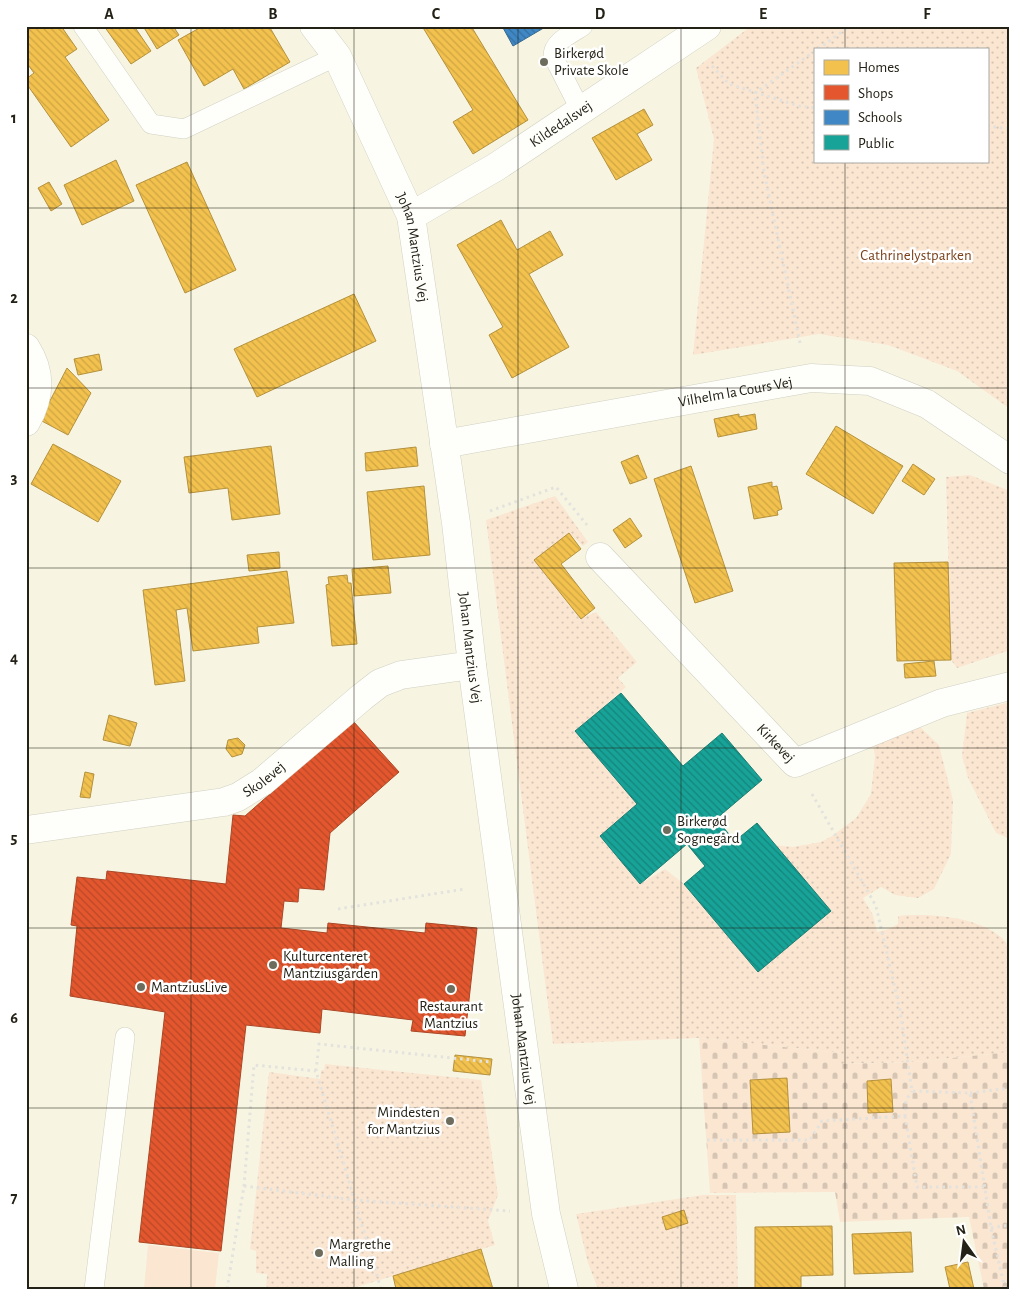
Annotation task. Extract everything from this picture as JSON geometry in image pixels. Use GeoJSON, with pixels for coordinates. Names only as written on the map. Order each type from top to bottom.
{"type":"FeatureCollection","features":[{"type":"Feature","properties":{"kind":"street","name":"Johan Mantzius Vej"},"geometry":{"type":"LineString","coordinates":[[314,26],[337,56],[411,216],[456,523],[500,884],[546,1214],[564,1289]]}},
{"type":"Feature","properties":{"kind":"street","name":"Kildedalsvej"},"geometry":{"type":"LineString","coordinates":[[411,216],[496,167],[698,33]]}},
{"type":"Feature","properties":{"kind":"street"},"geometry":{"type":"LineString","coordinates":[[26,348],[37,368],[38,381],[37,397],[33,410],[26,422]]}},
{"type":"Feature","properties":{"kind":"street","name":"Vilhelm la Cours Vej"},"geometry":{"type":"LineString","coordinates":[[444,444],[811,378],[870,381],[927,404],[1010,460]]}},
{"type":"Feature","properties":{"kind":"street","name":"Kirkevej"},"geometry":{"type":"LineString","coordinates":[[600,557],[795,763],[942,703],[1010,686]]}},
{"type":"Feature","properties":{"kind":"street","name":"Skolevej"},"geometry":{"type":"LineString","coordinates":[[26,830],[216,803],[238,797],[262,782],[380,683],[401,675],[472,666]]}},
{"type":"Feature","properties":{"kind":"lane"},"geometry":{"type":"LineString","coordinates":[[83,26],[150,124],[184,129],[337,56]]}},
{"type":"Feature","properties":{"kind":"lane"},"geometry":{"type":"LineString","coordinates":[[581,111],[553,56],[553,50],[556,45],[583,26]]}},
{"type":"Feature","properties":{"kind":"lane"},"geometry":{"type":"LineString","coordinates":[[94,1289],[125,1037]]}},
{"type":"Feature","properties":{"kind":"path"},"geometry":{"type":"LineString","coordinates":[[819,48],[850,26]]}},
{"type":"Feature","properties":{"kind":"path"},"geometry":{"type":"LineString","coordinates":[[698,33],[729,84],[799,106],[814,108]]}},
{"type":"Feature","properties":{"kind":"path"},"geometry":{"type":"LineString","coordinates":[[756,93],[814,52]]}},
{"type":"Feature","properties":{"kind":"path"},"geometry":{"type":"LineString","coordinates":[[756,93],[764,172],[796,331],[811,378]]}},
{"type":"Feature","properties":{"kind":"path"},"geometry":{"type":"LineString","coordinates":[[988,126],[1010,129]]}},
{"type":"Feature","properties":{"kind":"path"},"geometry":{"type":"LineString","coordinates":[[456,523],[556,487],[596,536],[600,557]]}},
{"type":"Feature","properties":{"kind":"path"},"geometry":{"type":"LineString","coordinates":[[795,763],[876,906],[900,1010],[912,1091],[906,1100],[904,1116],[917,1187],[984,1187]]}},
{"type":"Feature","properties":{"kind":"path"},"geometry":{"type":"LineString","coordinates":[[338,909],[500,884]]}},
{"type":"Feature","properties":{"kind":"path"},"geometry":{"type":"LineString","coordinates":[[380,1289],[316,1072],[319,1044],[526,1066]]}},
{"type":"Feature","properties":{"kind":"path"},"geometry":{"type":"LineString","coordinates":[[227,1289],[244,1186],[254,1065],[316,1072]]}},
{"type":"Feature","properties":{"kind":"path"},"geometry":{"type":"LineString","coordinates":[[912,1091],[970,1093],[1010,1088]]}},
{"type":"Feature","properties":{"kind":"path"},"geometry":{"type":"LineString","coordinates":[[970,1093],[991,1228],[1004,1289]]}},
{"type":"Feature","properties":{"kind":"path"},"geometry":{"type":"LineString","coordinates":[[706,1140],[810,1140],[822,1121],[904,1116]]}},
{"type":"Feature","properties":{"kind":"path"},"geometry":{"type":"LineString","coordinates":[[244,1186],[354,1200],[546,1214]]}},
{"type":"Feature","properties":{"kind":"path"},"geometry":{"type":"LineString","coordinates":[[991,1228],[1010,1225]]}},
{"type":"Feature","properties":{"kind":"green space","name":"Cathrinelystparken"},"geometry":{"type":"Polygon","coordinates":[[[751,26],[1010,26],[1010,409],[957,371],[888,345],[819,334],[693,355],[714,139],[696,68],[751,26]]]}},
{"type":"Feature","properties":{"kind":"green space"},"geometry":{"type":"Polygon","coordinates":[[[970,475],[1010,491],[1010,650],[957,668],[951,660],[946,477],[970,475]]]}},
{"type":"Feature","properties":{"kind":"green space"},"geometry":{"type":"Polygon","coordinates":[[[555,496],[588,542],[583,546],[569,533],[534,560],[580,619],[596,612],[637,662],[618,678],[626,687],[576,731],[637,804],[600,837],[640,884],[665,869],[684,884],[758,972],[831,911],[773,845],[793,847],[821,842],[856,818],[871,794],[875,756],[873,745],[919,726],[939,745],[953,800],[951,854],[934,889],[918,898],[895,895],[881,887],[863,898],[873,915],[877,932],[898,924],[898,916],[939,916],[969,921],[983,926],[1005,941],[1010,955],[1010,1052],[914,1062],[841,1064],[840,1053],[699,1038],[553,1044],[486,520],[555,496]]]}},
{"type":"Feature","properties":{"kind":"green space"},"geometry":{"type":"Polygon","coordinates":[[[1010,702],[1010,839],[996,833],[968,778],[962,756],[967,713],[1010,702]]]}},
{"type":"Feature","properties":{"kind":"green space"},"geometry":{"type":"Polygon","coordinates":[[[699,1038],[841,1053],[841,1064],[914,1062],[1010,1052],[1010,1289],[984,1289],[969,1217],[840,1222],[835,1192],[710,1193],[699,1038]]]}},
{"type":"Feature","properties":{"kind":"green space"},"geometry":{"type":"Polygon","coordinates":[[[325,1064],[481,1080],[498,1195],[488,1221],[495,1245],[350,1289],[266,1289],[267,1274],[256,1273],[256,1251],[250,1249],[269,1072],[320,1079],[321,1070],[324,1070],[325,1064]]]}},
{"type":"Feature","properties":{"kind":"green space"},"geometry":{"type":"Polygon","coordinates":[[[703,1195],[736,1195],[738,1289],[598,1289],[588,1263],[576,1214],[703,1195]]]}},
{"type":"Feature","properties":{"kind":"green space"},"geometry":{"type":"Polygon","coordinates":[[[148,1245],[219,1253],[215,1289],[144,1289],[148,1245]]]}},
{"type":"Feature","properties":{"kind":"building: Homes"},"geometry":{"type":"Polygon","coordinates":[[[26,26],[61,26],[77,49],[65,57],[109,120],[71,147],[26,83],[26,79],[34,73],[26,62],[26,26]]]}},
{"type":"Feature","properties":{"kind":"building: Homes"},"geometry":{"type":"Polygon","coordinates":[[[104,26],[134,26],[151,51],[131,64],[104,26]]]}},
{"type":"Feature","properties":{"kind":"building: Homes"},"geometry":{"type":"Polygon","coordinates":[[[143,26],[173,26],[179,35],[157,49],[143,26]]]}},
{"type":"Feature","properties":{"kind":"building: Homes"},"geometry":{"type":"Polygon","coordinates":[[[203,26],[269,26],[290,62],[244,89],[233,69],[204,86],[178,40],[203,26]]]}},
{"type":"Feature","properties":{"kind":"building: Homes"},"geometry":{"type":"Polygon","coordinates":[[[422,26],[471,26],[528,120],[473,154],[453,122],[473,110],[422,26]]]}},
{"type":"Feature","properties":{"kind":"building: Homes"},"geometry":{"type":"Polygon","coordinates":[[[644,109],[653,125],[637,134],[652,160],[616,180],[592,138],[644,109]]]}},
{"type":"Feature","properties":{"kind":"building: Homes"},"geometry":{"type":"Polygon","coordinates":[[[116,160],[134,201],[82,225],[64,185],[116,160]]]}},
{"type":"Feature","properties":{"kind":"building: Homes"},"geometry":{"type":"Polygon","coordinates":[[[187,162],[236,270],[185,293],[136,185],[187,162]]]}},
{"type":"Feature","properties":{"kind":"building: Homes"},"geometry":{"type":"Polygon","coordinates":[[[49,182],[62,204],[51,211],[38,188],[49,182]]]}},
{"type":"Feature","properties":{"kind":"building: Homes"},"geometry":{"type":"Polygon","coordinates":[[[501,220],[517,250],[550,231],[563,255],[529,274],[569,347],[512,378],[489,335],[503,327],[457,245],[501,220]]]}},
{"type":"Feature","properties":{"kind":"building: Homes"},"geometry":{"type":"Polygon","coordinates":[[[354,294],[376,341],[257,397],[234,349],[354,294]]]}},
{"type":"Feature","properties":{"kind":"building: Homes"},"geometry":{"type":"Polygon","coordinates":[[[99,354],[102,370],[78,375],[74,359],[99,354]]]}},
{"type":"Feature","properties":{"kind":"building: Homes"},"geometry":{"type":"Polygon","coordinates":[[[67,368],[91,393],[68,435],[40,420],[67,368]]]}},
{"type":"Feature","properties":{"kind":"building: Homes"},"geometry":{"type":"Polygon","coordinates":[[[739,414],[739,417],[755,414],[757,429],[718,437],[714,419],[739,414]]]}},
{"type":"Feature","properties":{"kind":"building: Homes"},"geometry":{"type":"Polygon","coordinates":[[[836,426],[903,466],[873,514],[806,474],[836,426]]]}},
{"type":"Feature","properties":{"kind":"building: Homes"},"geometry":{"type":"Polygon","coordinates":[[[53,444],[121,481],[98,522],[31,484],[53,444]]]}},
{"type":"Feature","properties":{"kind":"building: Homes"},"geometry":{"type":"Polygon","coordinates":[[[271,446],[280,514],[232,520],[228,488],[189,493],[184,457],[271,446]]]}},
{"type":"Feature","properties":{"kind":"building: Homes"},"geometry":{"type":"Polygon","coordinates":[[[416,447],[418,466],[366,471],[365,453],[416,447]]]}},
{"type":"Feature","properties":{"kind":"building: Homes"},"geometry":{"type":"Polygon","coordinates":[[[638,455],[647,478],[630,484],[621,462],[638,455]]]}},
{"type":"Feature","properties":{"kind":"building: Homes"},"geometry":{"type":"Polygon","coordinates":[[[913,464],[935,479],[924,495],[902,481],[913,464]]]}},
{"type":"Feature","properties":{"kind":"building: Homes"},"geometry":{"type":"Polygon","coordinates":[[[691,466],[733,591],[695,603],[654,479],[691,466]]]}},
{"type":"Feature","properties":{"kind":"building: Homes"},"geometry":{"type":"Polygon","coordinates":[[[772,482],[772,487],[777,486],[782,509],[777,511],[778,515],[754,519],[748,487],[772,482]]]}},
{"type":"Feature","properties":{"kind":"building: Homes"},"geometry":{"type":"Polygon","coordinates":[[[424,486],[430,555],[373,560],[367,492],[424,486]]]}},
{"type":"Feature","properties":{"kind":"building: Homes"},"geometry":{"type":"Polygon","coordinates":[[[630,518],[642,536],[625,548],[613,530],[630,518]]]}},
{"type":"Feature","properties":{"kind":"building: Homes"},"geometry":{"type":"Polygon","coordinates":[[[569,533],[581,549],[561,564],[595,608],[581,619],[534,560],[569,533]]]}},
{"type":"Feature","properties":{"kind":"building: Homes"},"geometry":{"type":"Polygon","coordinates":[[[279,552],[280,568],[249,571],[247,555],[279,552]]]}},
{"type":"Feature","properties":{"kind":"building: Homes"},"geometry":{"type":"Polygon","coordinates":[[[948,562],[951,660],[897,661],[894,563],[948,562]]]}},
{"type":"Feature","properties":{"kind":"building: Homes"},"geometry":{"type":"Polygon","coordinates":[[[388,566],[391,593],[354,596],[352,569],[388,566]]]}},
{"type":"Feature","properties":{"kind":"building: Homes"},"geometry":{"type":"Polygon","coordinates":[[[287,571],[294,623],[257,627],[259,643],[193,651],[187,608],[176,610],[185,681],[155,685],[143,590],[287,571]]]}},
{"type":"Feature","properties":{"kind":"building: Homes"},"geometry":{"type":"Polygon","coordinates":[[[347,575],[348,583],[351,583],[357,644],[332,646],[326,585],[329,584],[328,577],[347,575]]]}},
{"type":"Feature","properties":{"kind":"building: Homes"},"geometry":{"type":"Polygon","coordinates":[[[934,661],[936,676],[905,678],[904,664],[934,661]]]}},
{"type":"Feature","properties":{"kind":"building: Homes"},"geometry":{"type":"Polygon","coordinates":[[[109,715],[137,723],[130,746],[103,740],[109,715]]]}},
{"type":"Feature","properties":{"kind":"building: Homes"},"geometry":{"type":"Polygon","coordinates":[[[238,738],[245,745],[242,754],[232,757],[226,749],[228,740],[238,738]]]}},
{"type":"Feature","properties":{"kind":"building: Homes"},"geometry":{"type":"Polygon","coordinates":[[[85,772],[94,774],[90,798],[80,797],[85,772]]]}},
{"type":"Feature","properties":{"kind":"building: Homes"},"geometry":{"type":"Polygon","coordinates":[[[455,1055],[492,1059],[490,1075],[453,1071],[455,1055]]]}},
{"type":"Feature","properties":{"kind":"building: Homes"},"geometry":{"type":"Polygon","coordinates":[[[787,1078],[790,1132],[753,1134],[750,1080],[787,1078]]]}},
{"type":"Feature","properties":{"kind":"building: Homes"},"geometry":{"type":"Polygon","coordinates":[[[891,1079],[893,1112],[868,1113],[867,1081],[891,1079]]]}},
{"type":"Feature","properties":{"kind":"building: Homes"},"geometry":{"type":"Polygon","coordinates":[[[684,1210],[688,1223],[666,1230],[662,1217],[684,1210]]]}},
{"type":"Feature","properties":{"kind":"building: Homes"},"geometry":{"type":"Polygon","coordinates":[[[832,1226],[833,1275],[801,1276],[801,1289],[755,1289],[755,1227],[832,1226]]]}},
{"type":"Feature","properties":{"kind":"building: Homes"},"geometry":{"type":"Polygon","coordinates":[[[911,1232],[913,1272],[854,1274],[852,1234],[911,1232]]]}},
{"type":"Feature","properties":{"kind":"building: Homes"},"geometry":{"type":"Polygon","coordinates":[[[481,1249],[493,1289],[396,1289],[393,1276],[481,1249]]]}},
{"type":"Feature","properties":{"kind":"building: Homes"},"geometry":{"type":"Polygon","coordinates":[[[968,1262],[974,1289],[950,1289],[945,1267],[968,1262]]]}},
{"type":"Feature","properties":{"kind":"building: Shops","name":"Kulturcenteret Mantziusgården"},"geometry":{"type":"Polygon","coordinates":[[[353,721],[399,772],[330,833],[324,890],[299,888],[298,902],[284,901],[281,928],[327,933],[328,923],[425,933],[426,923],[477,928],[465,1036],[411,1031],[413,1020],[322,1009],[320,1033],[246,1025],[221,1251],[139,1242],[165,1012],[70,996],[77,926],[71,925],[77,877],[106,880],[107,871],[226,884],[233,815],[245,816],[353,721]]]}},
{"type":"Feature","properties":{"kind":"building: Schools"},"geometry":{"type":"Polygon","coordinates":[[[502,26],[547,26],[513,46],[502,26]]]}},
{"type":"Feature","properties":{"kind":"building: Public","name":"Birkerød Sognegård"},"geometry":{"type":"Polygon","coordinates":[[[621,693],[683,766],[722,733],[762,780],[716,819],[735,841],[757,823],[831,911],[758,972],[684,884],[705,866],[687,844],[640,884],[600,836],[637,804],[575,731],[621,693]]]}},
{"type":"Feature","properties":{"kind":"place","name":"Birkerød Private Skole"},"geometry":{"type":"Point","coordinates":[544,62]}},
{"type":"Feature","properties":{"kind":"place","name":"Birkerød Sognegård"},"geometry":{"type":"Point","coordinates":[667,830]}},
{"type":"Feature","properties":{"kind":"place","name":"Kulturcenteret Mantziusgården"},"geometry":{"type":"Point","coordinates":[273,965]}},
{"type":"Feature","properties":{"kind":"place","name":"MantziusLive"},"geometry":{"type":"Point","coordinates":[141,987]}},
{"type":"Feature","properties":{"kind":"place","name":"Restaurant Mantzius"},"geometry":{"type":"Point","coordinates":[451,989]}},
{"type":"Feature","properties":{"kind":"place","name":"Mindesten for Mantzius"},"geometry":{"type":"Point","coordinates":[450,1121]}},
{"type":"Feature","properties":{"kind":"place","name":"Margrethe Malling"},"geometry":{"type":"Point","coordinates":[319,1253]}}]}
